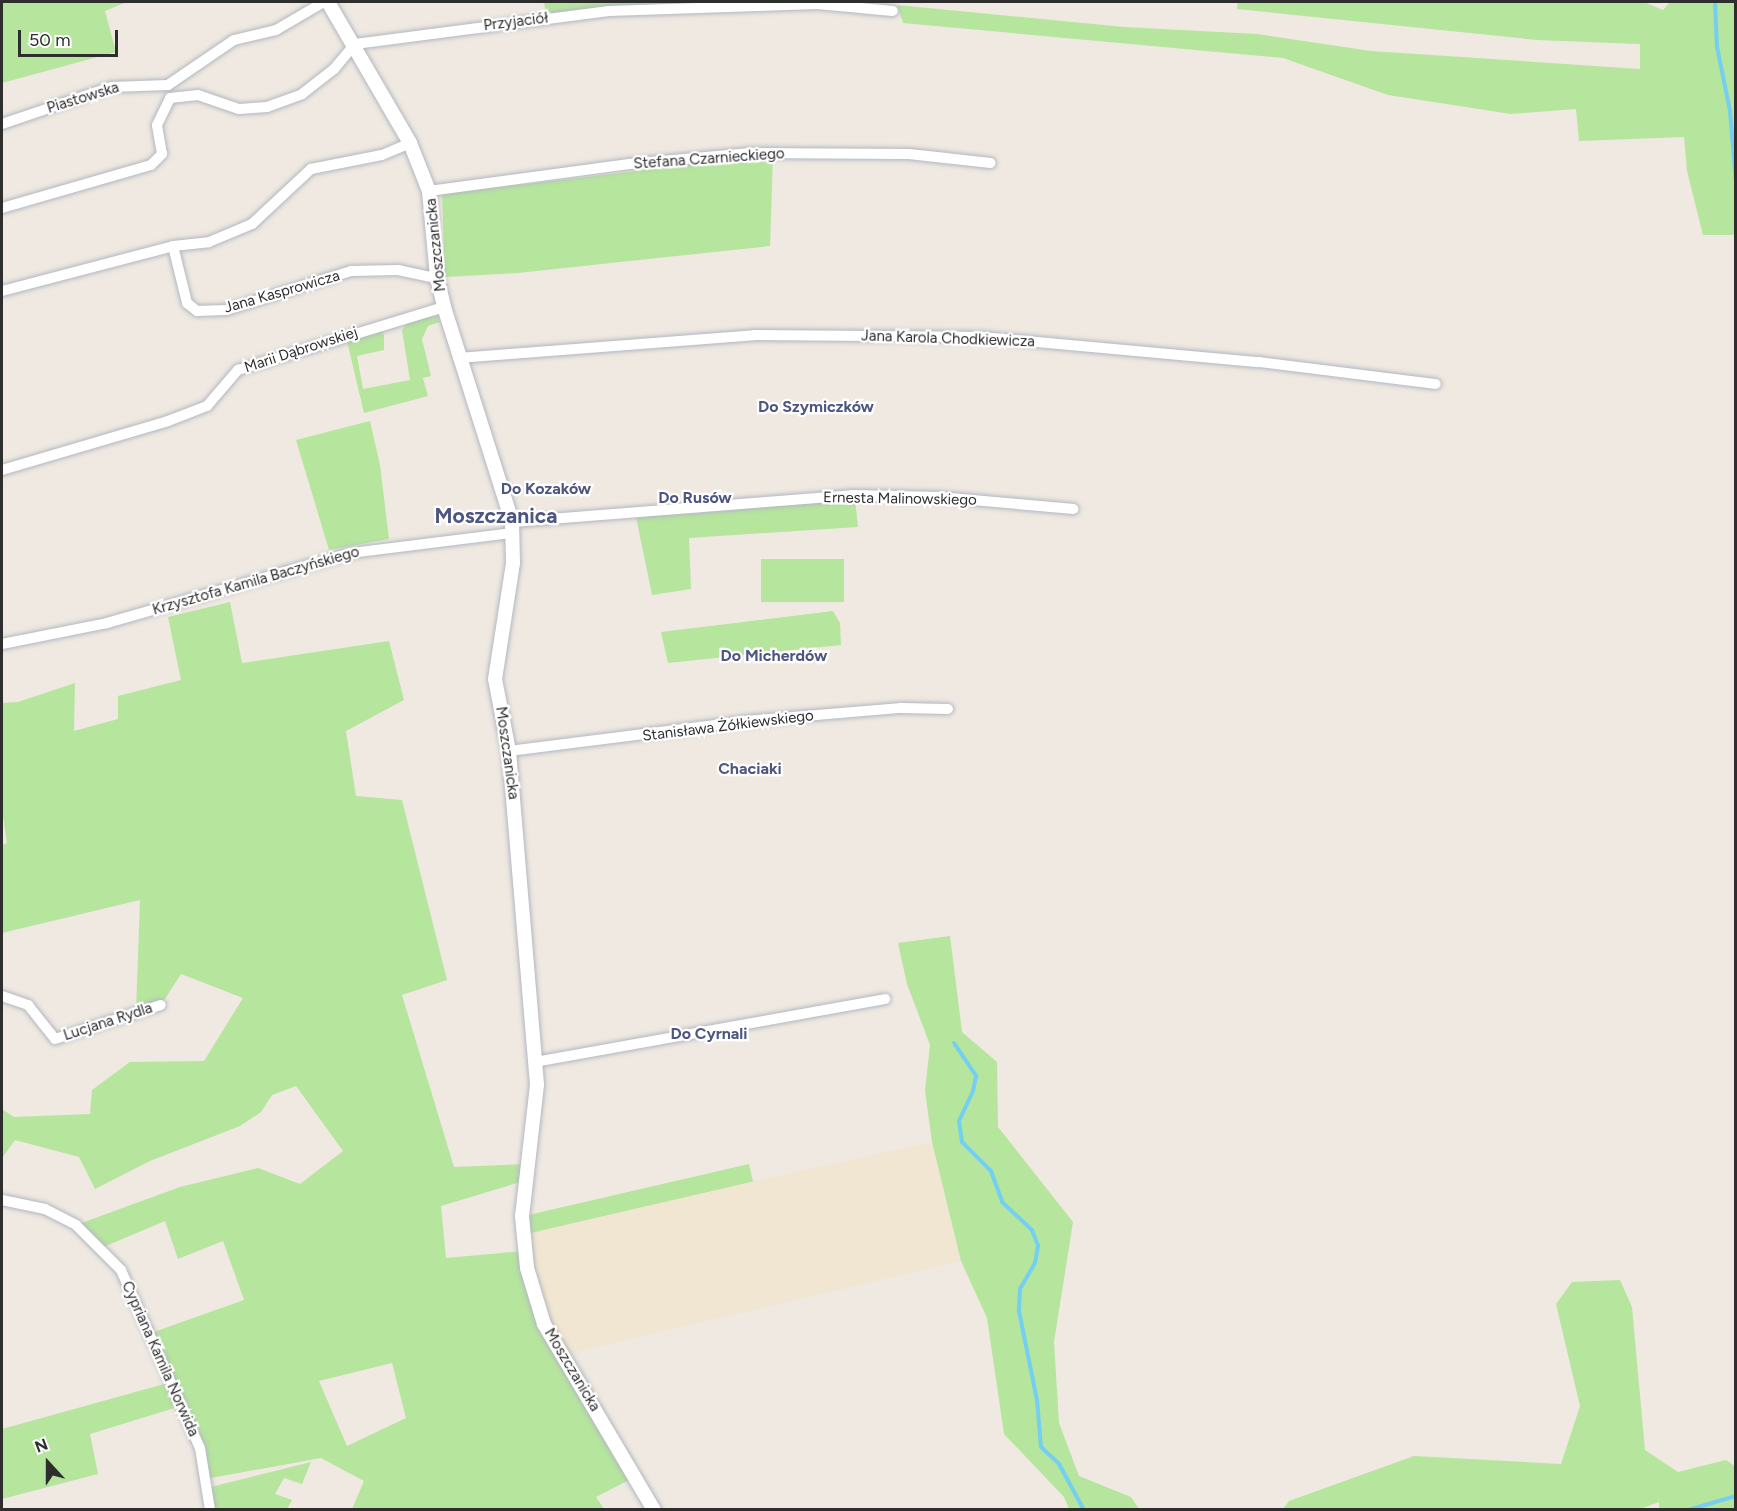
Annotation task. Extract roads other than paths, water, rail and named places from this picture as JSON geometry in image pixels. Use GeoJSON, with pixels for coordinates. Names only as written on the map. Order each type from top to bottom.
{"type":"FeatureCollection","features":[{"type":"Feature","properties":{"kind":"street","name":"Moszczanicka"},"geometry":{"type":"LineString","coordinates":[[326,2],[355,44],[410,142],[429,191],[437,278],[444,307],[512,528],[513,563],[495,679],[509,751],[537,1085],[522,1216],[527,1268],[544,1324],[654,1509]]}},
{"type":"Feature","properties":{"kind":"street"},"geometry":{"type":"LineString","coordinates":[[2,208],[151,165],[162,154],[157,125],[171,98],[168,85],[234,40],[276,30],[326,2]]}},
{"type":"Feature","properties":{"kind":"street","name":"Przyjaciół"},"geometry":{"type":"LineString","coordinates":[[355,44],[609,11],[807,4],[893,10]]}},
{"type":"Feature","properties":{"kind":"street"},"geometry":{"type":"LineString","coordinates":[[171,98],[198,95],[239,109],[267,107],[302,94],[334,69],[355,44]]}},
{"type":"Feature","properties":{"kind":"street","name":"Piastowska"},"geometry":{"type":"LineString","coordinates":[[2,124],[111,87],[168,85]]}},
{"type":"Feature","properties":{"kind":"street"},"geometry":{"type":"LineString","coordinates":[[2,291],[173,246],[210,242],[252,224],[311,169],[382,155],[410,142]]}},
{"type":"Feature","properties":{"kind":"street","name":"Stefana Czarnieckiego"},"geometry":{"type":"LineString","coordinates":[[429,191],[629,164],[752,153],[909,154],[991,163]]}},
{"type":"Feature","properties":{"kind":"street","name":"Jana Kasprowicza"},"geometry":{"type":"LineString","coordinates":[[173,246],[187,303],[197,311],[226,310],[351,271],[399,270],[437,278]]}},
{"type":"Feature","properties":{"kind":"street","name":"Marii Dąbrowskiej"},"geometry":{"type":"LineString","coordinates":[[2,470],[168,421],[207,405],[238,370],[444,307]]}},
{"type":"Feature","properties":{"kind":"street","name":"Jana Karola Chodkiewicza"},"geometry":{"type":"LineString","coordinates":[[458,358],[754,335],[982,337],[1259,362],[1436,384]]}},
{"type":"Feature","properties":{"kind":"street","name":"Ernesta Malinowskiego"},"geometry":{"type":"LineString","coordinates":[[512,528],[852,495],[939,497],[1072,508]]}},
{"type":"Feature","properties":{"kind":"street","name":"Krzysztofa Kamila Baczyńskiego"},"geometry":{"type":"LineString","coordinates":[[2,644],[107,623],[351,553],[512,528]]}},
{"type":"Feature","properties":{"kind":"street","name":"Stanisława Żółkiewskiego"},"geometry":{"type":"LineString","coordinates":[[509,751],[662,735],[745,721],[891,709],[948,709]]}},
{"type":"Feature","properties":{"kind":"street","name":"Lucjana Rydla"},"geometry":{"type":"LineString","coordinates":[[2,996],[28,1005],[55,1039],[161,1005]]}},
{"type":"Feature","properties":{"kind":"street"},"geometry":{"type":"LineString","coordinates":[[535,1062],[885,999]]}},
{"type":"Feature","properties":{"kind":"street","name":"Cypriana Kamila Norwida"},"geometry":{"type":"LineString","coordinates":[[2,1200],[45,1209],[76,1225],[121,1270],[143,1316],[164,1372],[200,1448],[210,1509]]}},
{"type":"Feature","properties":{"kind":"waterway"},"geometry":{"type":"LineString","coordinates":[[1715,2],[1717,47],[1730,111],[1736,182]]}},
{"type":"Feature","properties":{"kind":"waterway"},"geometry":{"type":"LineString","coordinates":[[954,1043],[976,1076],[973,1091],[959,1121],[962,1142],[991,1171],[1002,1202],[1032,1230],[1038,1246],[1035,1263],[1020,1289],[1019,1311],[1037,1400],[1041,1447],[1059,1464],[1084,1510]]}},
{"type":"Feature","properties":{"kind":"waterway"},"geometry":{"type":"LineString","coordinates":[[1688,1510],[1736,1496]]}},
{"type":"Feature","properties":{"kind":"district","name":"Do Szymiczków"},"geometry":{"type":"Point","coordinates":[816,407]}},
{"type":"Feature","properties":{"kind":"district","name":"Do Kozaków"},"geometry":{"type":"Point","coordinates":[546,489]}},
{"type":"Feature","properties":{"kind":"district","name":"Do Rusów"},"geometry":{"type":"Point","coordinates":[695,498]}},
{"type":"Feature","properties":{"kind":"district","name":"Moszczanica"},"geometry":{"type":"Point","coordinates":[496,516]}},
{"type":"Feature","properties":{"kind":"district","name":"Do Micherdów"},"geometry":{"type":"Point","coordinates":[774,656]}},
{"type":"Feature","properties":{"kind":"district","name":"Chaciaki"},"geometry":{"type":"Point","coordinates":[750,769]}},
{"type":"Feature","properties":{"kind":"district","name":"Do Cyrnali"},"geometry":{"type":"Point","coordinates":[709,1034]}}]}
